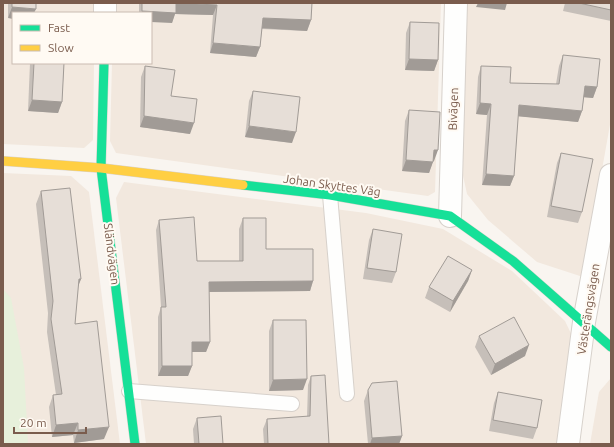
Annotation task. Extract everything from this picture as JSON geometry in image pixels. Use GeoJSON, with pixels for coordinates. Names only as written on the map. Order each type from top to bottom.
{"type":"FeatureCollection","features":[{"type":"Feature","properties":{"kind":"street","name":"Bivägen"},"geometry":{"type":"LineString","coordinates":[[450,216],[456,3]]}},
{"type":"Feature","properties":{"kind":"street","name":"Sländvägen"},"geometry":{"type":"LineString","coordinates":[[104,64],[101,168],[135,444]]}},
{"type":"Feature","properties":{"kind":"street","name":"Johan Skyttes Väg"},"geometry":{"type":"LineString","coordinates":[[3,161],[101,168],[330,195],[450,216],[513,261],[611,347]]}},
{"type":"Feature","properties":{"kind":"street","name":"Västerängsvägen"},"geometry":{"type":"LineString","coordinates":[[568,444],[584,322],[611,175]]}},
{"type":"Feature","properties":{"kind":"lane"},"geometry":{"type":"LineString","coordinates":[[330,195],[347,394]]}},
{"type":"Feature","properties":{"kind":"lane"},"geometry":{"type":"LineString","coordinates":[[129,391],[292,404]]}},
{"type":"Feature","properties":{"kind":"shaded area"},"geometry":{"type":"Polygon","coordinates":[[[3,3],[95,3],[95,12],[12,12],[12,64],[94,64],[93,140],[84,148],[3,144],[3,3]]]}},
{"type":"Feature","properties":{"kind":"shaded area"},"geometry":{"type":"Polygon","coordinates":[[[114,3],[441,3],[435,192],[428,196],[116,153],[110,141],[112,64],[152,64],[152,12],[114,12],[114,3]]]}},
{"type":"Feature","properties":{"kind":"shaded area"},"geometry":{"type":"Polygon","coordinates":[[[464,3],[611,3],[611,119],[583,277],[537,262],[488,220],[467,194],[462,171],[464,3]]]}},
{"type":"Feature","properties":{"kind":"shaded area"},"geometry":{"type":"Polygon","coordinates":[[[3,173],[71,176],[89,192],[120,444],[3,444],[3,173]]]}},
{"type":"Feature","properties":{"kind":"shaded area"},"geometry":{"type":"Polygon","coordinates":[[[124,182],[366,213],[443,229],[512,271],[565,321],[576,344],[562,444],[146,444],[116,198],[124,182]]]}},
{"type":"Feature","properties":{"kind":"shaded area"},"geometry":{"type":"Polygon","coordinates":[[[611,378],[611,444],[590,444],[599,392],[611,378]]]}},
{"type":"Feature","properties":{"kind":"green space"},"geometry":{"type":"Polygon","coordinates":[[[3,289],[11,298],[24,368],[28,444],[3,444],[3,289]]]}},
{"type":"Feature","properties":{"kind":"building"},"geometry":{"type":"Polygon","coordinates":[[[12,3],[36,3],[36,9],[12,7],[12,3]]]}},
{"type":"Feature","properties":{"kind":"building"},"geometry":{"type":"Polygon","coordinates":[[[142,3],[176,3],[176,13],[142,11],[142,3]]]}},
{"type":"Feature","properties":{"kind":"building"},"geometry":{"type":"Polygon","coordinates":[[[176,3],[312,3],[311,20],[263,18],[260,47],[213,43],[217,5],[176,3]]]}},
{"type":"Feature","properties":{"kind":"building"},"geometry":{"type":"Polygon","coordinates":[[[579,3],[611,3],[611,10],[579,3]]]}},
{"type":"Feature","properties":{"kind":"building"},"geometry":{"type":"Polygon","coordinates":[[[410,22],[439,23],[438,60],[409,59],[410,22]]]}},
{"type":"Feature","properties":{"kind":"building"},"geometry":{"type":"Polygon","coordinates":[[[563,55],[600,59],[597,87],[585,86],[582,111],[519,105],[514,176],[486,174],[491,104],[480,103],[481,66],[511,67],[510,83],[559,84],[563,55]]]}},
{"type":"Feature","properties":{"kind":"building"},"geometry":{"type":"Polygon","coordinates":[[[34,64],[64,64],[62,102],[32,100],[34,64]]]}},
{"type":"Feature","properties":{"kind":"building"},"geometry":{"type":"Polygon","coordinates":[[[145,66],[175,70],[171,96],[197,99],[194,123],[144,116],[145,66]]]}},
{"type":"Feature","properties":{"kind":"building"},"geometry":{"type":"Polygon","coordinates":[[[253,91],[300,97],[296,132],[249,126],[253,91]]]}},
{"type":"Feature","properties":{"kind":"building"},"geometry":{"type":"Polygon","coordinates":[[[409,110],[440,112],[438,150],[434,150],[433,162],[406,160],[409,110]]]}},
{"type":"Feature","properties":{"kind":"building"},"geometry":{"type":"Polygon","coordinates":[[[561,153],[593,159],[582,212],[551,206],[561,153]]]}},
{"type":"Feature","properties":{"kind":"building"},"geometry":{"type":"Polygon","coordinates":[[[70,188],[81,279],[79,279],[75,324],[97,321],[109,427],[78,430],[78,423],[56,425],[53,395],[62,394],[51,319],[53,301],[41,191],[70,188]]]}},
{"type":"Feature","properties":{"kind":"building"},"geometry":{"type":"Polygon","coordinates":[[[194,217],[197,261],[243,261],[243,218],[266,218],[266,249],[313,249],[313,281],[209,282],[210,342],[192,342],[192,366],[162,366],[161,307],[166,307],[159,220],[194,217]]]}},
{"type":"Feature","properties":{"kind":"building"},"geometry":{"type":"Polygon","coordinates":[[[373,229],[402,234],[396,272],[367,268],[373,229]]]}},
{"type":"Feature","properties":{"kind":"building"},"geometry":{"type":"Polygon","coordinates":[[[448,256],[472,270],[453,301],[429,287],[448,256]]]}},
{"type":"Feature","properties":{"kind":"building"},"geometry":{"type":"Polygon","coordinates":[[[514,317],[529,345],[495,364],[479,336],[514,317]]]}},
{"type":"Feature","properties":{"kind":"building"},"geometry":{"type":"Polygon","coordinates":[[[273,320],[306,320],[307,379],[273,380],[273,320]]]}},
{"type":"Feature","properties":{"kind":"building"},"geometry":{"type":"Polygon","coordinates":[[[325,375],[329,444],[268,444],[267,419],[310,416],[311,376],[325,375]]]}},
{"type":"Feature","properties":{"kind":"building"},"geometry":{"type":"Polygon","coordinates":[[[397,381],[402,436],[372,438],[368,390],[372,383],[397,381]]]}},
{"type":"Feature","properties":{"kind":"building"},"geometry":{"type":"Polygon","coordinates":[[[498,392],[542,400],[537,428],[493,420],[498,392]]]}},
{"type":"Feature","properties":{"kind":"building"},"geometry":{"type":"Polygon","coordinates":[[[221,416],[223,444],[199,444],[197,418],[221,416]]]}},
{"type":"Feature","properties":{"kind":"traffic: fast"},"geometry":{"type":"LineString","coordinates":[[104,64],[101,168],[135,444]]}},
{"type":"Feature","properties":{"kind":"traffic: fast"},"geometry":{"type":"LineString","coordinates":[[243,185],[330,195],[450,216],[513,261],[611,347]]}},
{"type":"Feature","properties":{"kind":"traffic: slow"},"geometry":{"type":"LineString","coordinates":[[3,161],[101,168],[243,185]]}}]}
